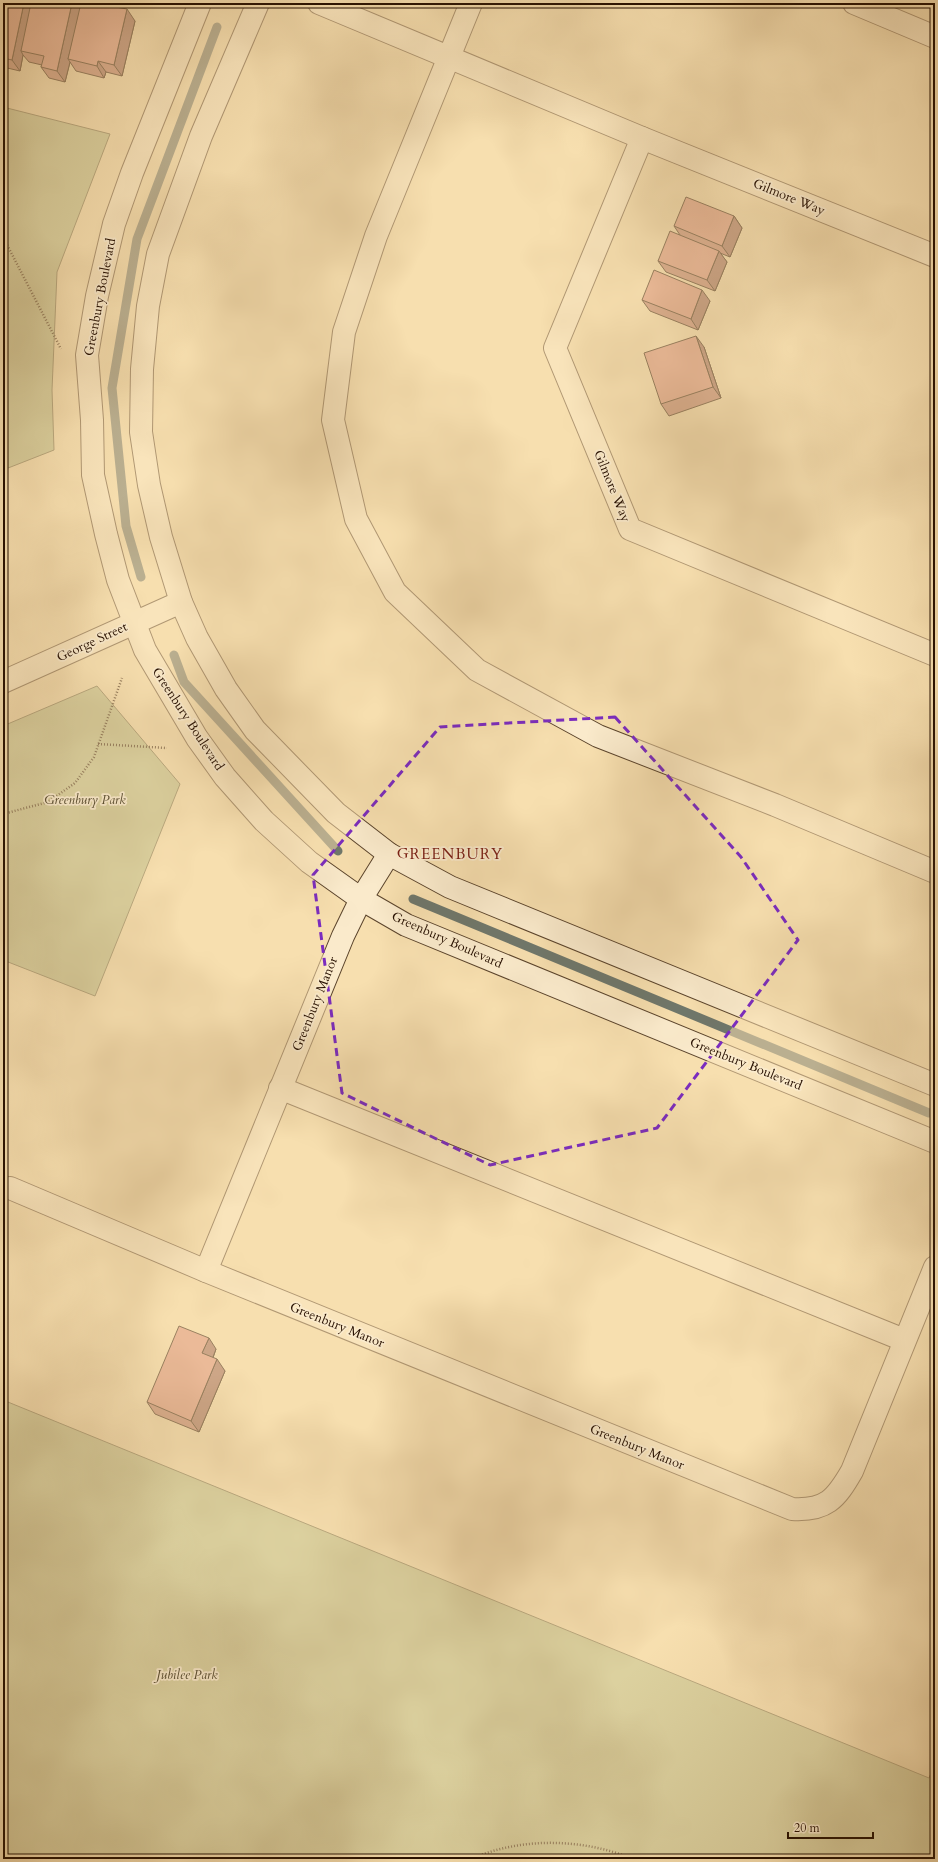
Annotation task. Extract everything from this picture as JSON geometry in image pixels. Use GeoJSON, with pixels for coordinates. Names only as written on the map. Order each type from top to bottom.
{"type":"FeatureCollection","features":[{"type":"Feature","properties":{"kind":"street","name":"Greenbury Boulevard"},"geometry":{"type":"LineString","coordinates":[[200,3],[132,173],[114,224],[97,296],[87,355],[92,420],[93,475],[118,580],[153,665],[197,738],[225,777],[264,821],[309,862],[362,899],[406,925],[935,1142]]}},
{"type":"Feature","properties":{"kind":"street"},"geometry":{"type":"LineString","coordinates":[[258,3],[201,136],[158,254],[148,306],[142,369],[141,432],[149,485],[161,537],[181,602],[197,638],[226,688],[255,730],[336,812],[389,854],[450,887],[935,1085]]}},
{"type":"Feature","properties":{"kind":"street","name":"Gilmore Way"},"geometry":{"type":"LineString","coordinates":[[319,3],[642,138],[935,256]]}},
{"type":"Feature","properties":{"kind":"street"},"geometry":{"type":"LineString","coordinates":[[471,3],[376,236],[344,332],[333,420],[356,519],[395,592],[477,670],[598,736],[775,805],[935,872]]}},
{"type":"Feature","properties":{"kind":"street"},"geometry":{"type":"LineString","coordinates":[[854,3],[935,36]]}},
{"type":"Feature","properties":{"kind":"street","name":"Gilmore Way"},"geometry":{"type":"LineString","coordinates":[[642,138],[555,348],[630,529],[935,655]]}},
{"type":"Feature","properties":{"kind":"street","name":"George Street"},"geometry":{"type":"LineString","coordinates":[[3,682],[181,602]]}},
{"type":"Feature","properties":{"kind":"street","name":"Greenbury Manor"},"geometry":{"type":"LineString","coordinates":[[206,1271],[342,936],[389,854]]}},
{"type":"Feature","properties":{"kind":"street"},"geometry":{"type":"LineString","coordinates":[[280,1088],[904,1340]]}},
{"type":"Feature","properties":{"kind":"street","name":"Greenbury Manor"},"geometry":{"type":"LineString","coordinates":[[10,1188],[206,1271],[792,1509],[805,1510],[821,1506],[832,1501],[843,1487],[852,1471],[935,1266]]}},
{"type":"Feature","properties":{"kind":"path"},"geometry":{"type":"LineString","coordinates":[[3,237],[62,351]]}},
{"type":"Feature","properties":{"kind":"path"},"geometry":{"type":"LineString","coordinates":[[3,814],[48,802],[75,783],[94,757],[122,678]]}},
{"type":"Feature","properties":{"kind":"path"},"geometry":{"type":"LineString","coordinates":[[98,744],[167,748]]}},
{"type":"Feature","properties":{"kind":"path"},"geometry":{"type":"LineString","coordinates":[[471,1859],[485,1853],[517,1845],[550,1844],[588,1845],[633,1859]]}},
{"type":"Feature","properties":{"kind":"highlighted area"},"geometry":{"type":"Polygon","coordinates":[[[615,717],[741,857],[798,940],[657,1128],[490,1165],[342,1093],[313,875],[440,727],[615,717]]]}},
{"type":"Feature","properties":{"kind":"green space"},"geometry":{"type":"Polygon","coordinates":[[[3,107],[110,134],[57,272],[52,390],[54,450],[3,470],[3,107]]]}},
{"type":"Feature","properties":{"kind":"green space","name":"Greenbury Park"},"geometry":{"type":"Polygon","coordinates":[[[97,686],[180,784],[95,996],[3,960],[3,726],[97,686]]]}},
{"type":"Feature","properties":{"kind":"green space","name":"Jubilee Park"},"geometry":{"type":"Polygon","coordinates":[[[3,1400],[929,1778],[935,1764],[935,1859],[3,1859],[3,1400]]]}},
{"type":"Feature","properties":{"kind":"building"},"geometry":{"type":"Polygon","coordinates":[[[3,3],[24,3],[12,60],[3,58],[3,3]]]}},
{"type":"Feature","properties":{"kind":"building"},"geometry":{"type":"Polygon","coordinates":[[[31,3],[72,3],[57,71],[41,67],[44,56],[21,51],[31,3]]]}},
{"type":"Feature","properties":{"kind":"building"},"geometry":{"type":"Polygon","coordinates":[[[81,3],[111,3],[110,6],[127,9],[114,65],[98,61],[97,66],[68,59],[81,3]]]}},
{"type":"Feature","properties":{"kind":"building"},"geometry":{"type":"Polygon","coordinates":[[[686,197],[734,216],[722,246],[674,226],[686,197]]]}},
{"type":"Feature","properties":{"kind":"building"},"geometry":{"type":"Polygon","coordinates":[[[670,231],[719,251],[707,280],[658,261],[670,231]]]}},
{"type":"Feature","properties":{"kind":"building"},"geometry":{"type":"Polygon","coordinates":[[[654,270],[702,290],[691,319],[642,300],[654,270]]]}},
{"type":"Feature","properties":{"kind":"building"},"geometry":{"type":"Polygon","coordinates":[[[696,336],[713,387],[661,404],[644,353],[696,336]]]}},
{"type":"Feature","properties":{"kind":"building"},"geometry":{"type":"Polygon","coordinates":[[[179,1326],[209,1338],[202,1353],[217,1359],[191,1421],[147,1402],[179,1326]]]}},
{"type":"Feature","properties":{"kind":"waterway"},"geometry":{"type":"LineString","coordinates":[[141,577],[126,526],[112,388],[137,239],[217,27]]}},
{"type":"Feature","properties":{"kind":"waterway"},"geometry":{"type":"LineString","coordinates":[[174,655],[184,682],[338,851]]}},
{"type":"Feature","properties":{"kind":"waterway"},"geometry":{"type":"LineString","coordinates":[[413,899],[929,1113]]}},
{"type":"Feature","properties":{"kind":"district","name":"GREENBURY"},"geometry":{"type":"Point","coordinates":[450,854]}}]}
